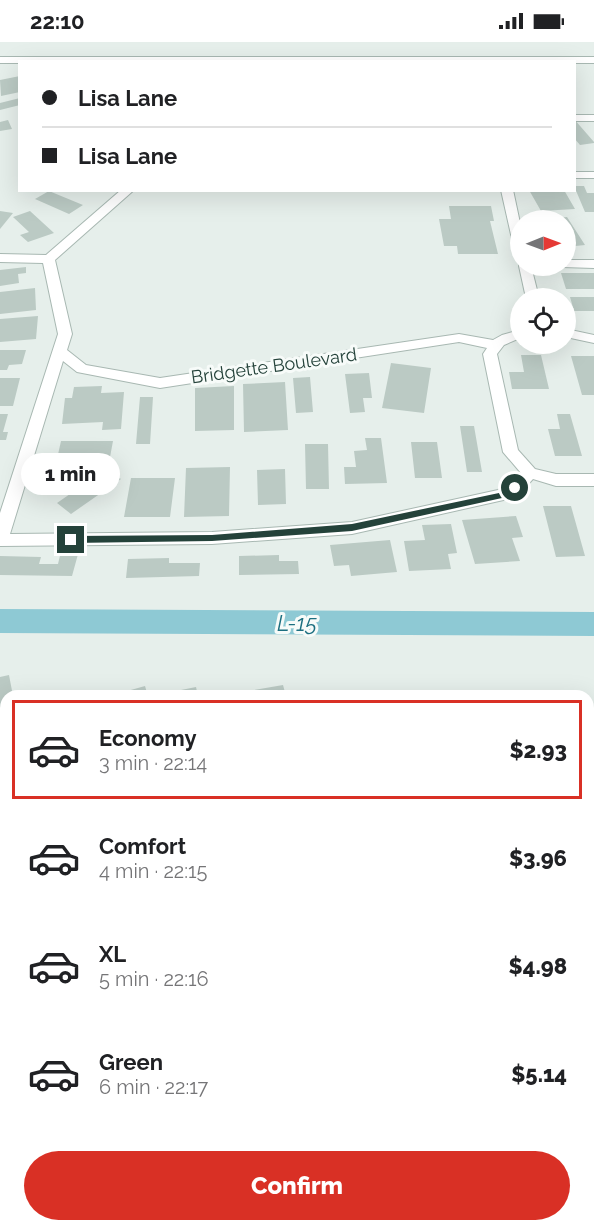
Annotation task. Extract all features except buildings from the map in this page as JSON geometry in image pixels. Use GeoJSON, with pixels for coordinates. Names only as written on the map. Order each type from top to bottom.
{"type":"FeatureCollection","features":[{"type":"Feature","properties":{"kind":"street"},"geometry":{"type":"LineString","coordinates":[[0,60],[594,60]]}},
{"type":"Feature","properties":{"kind":"street"},"geometry":{"type":"LineString","coordinates":[[576,118],[594,118]]}},
{"type":"Feature","properties":{"kind":"street"},"geometry":{"type":"LineString","coordinates":[[576,175],[594,175]]}},
{"type":"Feature","properties":{"kind":"street"},"geometry":{"type":"LineString","coordinates":[[0,258],[49,259],[127,192]]}},
{"type":"Feature","properties":{"kind":"street"},"geometry":{"type":"LineString","coordinates":[[507,192],[511,210]]}},
{"type":"Feature","properties":{"kind":"street"},"geometry":{"type":"LineString","coordinates":[[49,259],[66,333],[0,539],[212,538],[352,528],[502,495],[515,488],[530,473]]}},
{"type":"Feature","properties":{"kind":"street"},"geometry":{"type":"LineString","coordinates":[[576,264],[594,264]]}},
{"type":"Feature","properties":{"kind":"street"},"geometry":{"type":"LineString","coordinates":[[576,331],[594,326]]}},
{"type":"Feature","properties":{"kind":"street"},"geometry":{"type":"LineString","coordinates":[[576,335],[594,339]]}},
{"type":"Feature","properties":{"kind":"street"},"geometry":{"type":"LineString","coordinates":[[510,337],[494,345],[490,354],[511,453],[530,473],[556,480],[594,480]]}},
{"type":"Feature","properties":{"kind":"street","name":"Bridgette Boulevard"},"geometry":{"type":"LineString","coordinates":[[60,351],[82,369],[160,382],[459,338],[494,345]]}},
{"type":"Feature","properties":{"kind":"waterway","name":"L-15"},"geometry":{"type":"LineString","coordinates":[[0,621],[594,624]]}},
{"type":"Feature","properties":{"kind":"route"},"geometry":{"type":"LineString","coordinates":[[71,540],[212,538],[352,528],[502,495],[515,488]]}}]}
